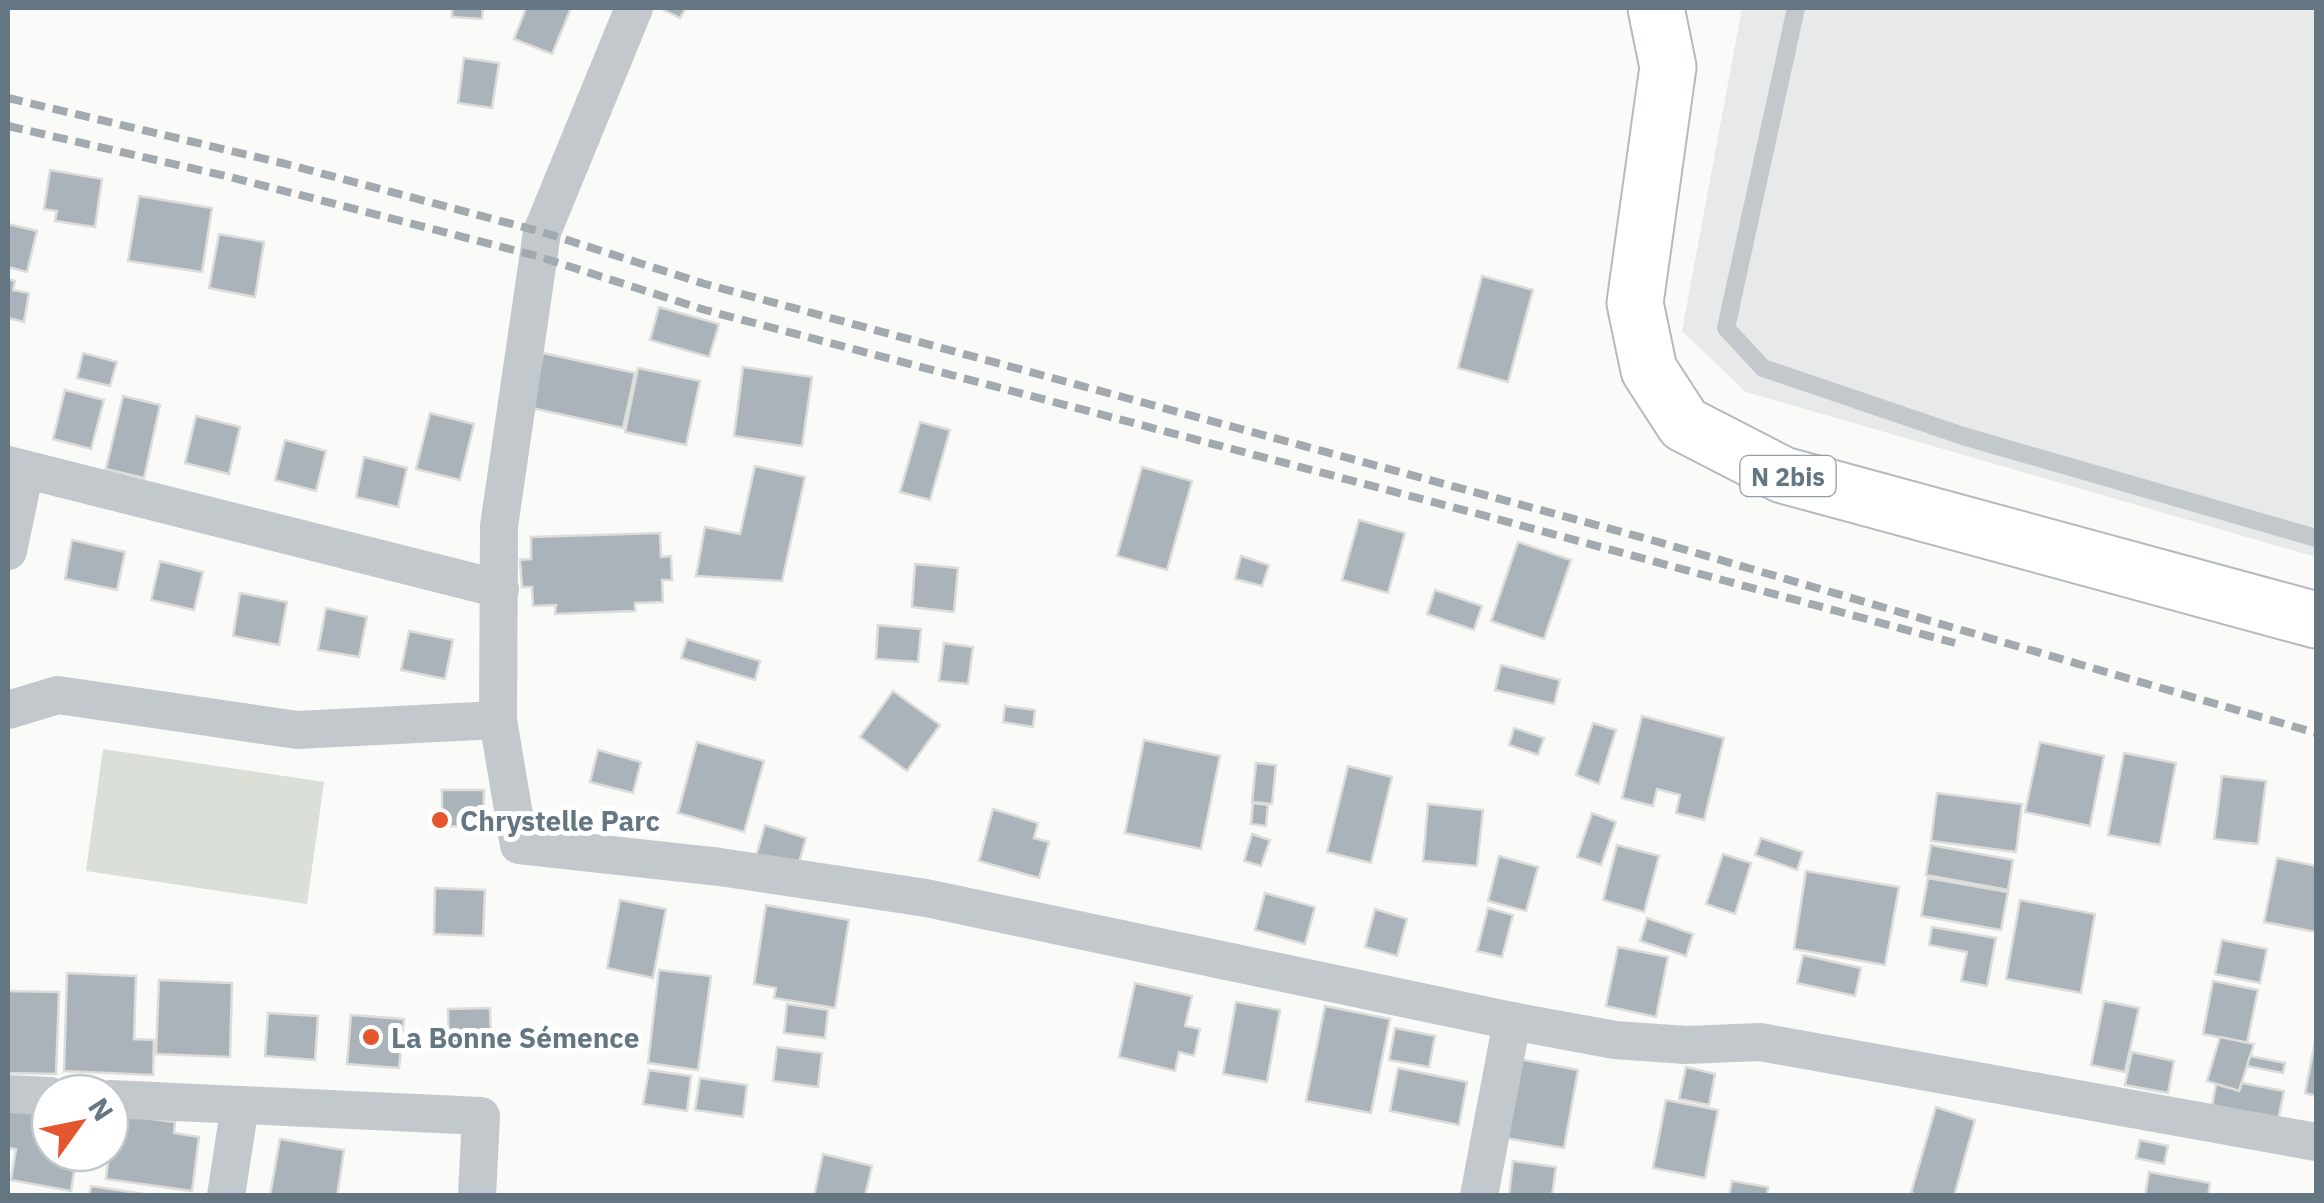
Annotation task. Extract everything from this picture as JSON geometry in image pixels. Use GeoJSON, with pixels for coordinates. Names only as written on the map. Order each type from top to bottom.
{"type":"FeatureCollection","features":[{"type":"Feature","properties":{"kind":"main road","name":"N 2bis"},"geometry":{"type":"LineString","coordinates":[[1656,8],[1668,67],[1635,303],[1649,370],[1684,424],[1782,475],[2316,620]]}},
{"type":"Feature","properties":{"kind":"street"},"geometry":{"type":"LineString","coordinates":[[634,8],[542,232],[499,526],[498,720],[520,846],[720,867],[926,898],[1615,1040],[1686,1046],[1760,1042],[2316,1142]]}},
{"type":"Feature","properties":{"kind":"street"},"geometry":{"type":"LineString","coordinates":[[8,551],[16,468],[500,589]]}},
{"type":"Feature","properties":{"kind":"street"},"geometry":{"type":"LineString","coordinates":[[8,710],[58,694],[296,730],[498,720]]}},
{"type":"Feature","properties":{"kind":"street"},"geometry":{"type":"LineString","coordinates":[[1479,1196],[1512,1021]]}},
{"type":"Feature","properties":{"kind":"street"},"geometry":{"type":"LineString","coordinates":[[130,1100],[481,1116],[477,1196]]}},
{"type":"Feature","properties":{"kind":"street"},"geometry":{"type":"LineString","coordinates":[[226,1196],[240,1105]]}},
{"type":"Feature","properties":{"kind":"lane"},"geometry":{"type":"LineString","coordinates":[[1796,8],[1726,328],[1764,368],[1964,436],[2316,538]]}},
{"type":"Feature","properties":{"kind":"shaded area"},"geometry":{"type":"Polygon","coordinates":[[[1742,8],[2316,8],[2316,557],[1746,392],[1682,331],[1742,8]]]}},
{"type":"Feature","properties":{"kind":"shaded area"},"geometry":{"type":"Polygon","coordinates":[[[103,749],[324,782],[307,904],[86,871],[103,749]]]}},
{"type":"Feature","properties":{"kind":"building"},"geometry":{"type":"Polygon","coordinates":[[[452,8],[483,8],[482,19],[452,17],[452,8]]]}},
{"type":"Feature","properties":{"kind":"building"},"geometry":{"type":"Polygon","coordinates":[[[526,8],[571,8],[552,54],[514,39],[526,8]]]}},
{"type":"Feature","properties":{"kind":"building"},"geometry":{"type":"Polygon","coordinates":[[[662,8],[686,8],[680,18],[662,8]]]}},
{"type":"Feature","properties":{"kind":"building"},"geometry":{"type":"Polygon","coordinates":[[[464,58],[499,63],[492,108],[458,103],[464,58]]]}},
{"type":"Feature","properties":{"kind":"building"},"geometry":{"type":"Polygon","coordinates":[[[50,170],[102,179],[95,227],[55,221],[57,211],[44,209],[50,170]]]}},
{"type":"Feature","properties":{"kind":"building"},"geometry":{"type":"Polygon","coordinates":[[[139,196],[212,208],[202,272],[128,261],[139,196]]]}},
{"type":"Feature","properties":{"kind":"building"},"geometry":{"type":"Polygon","coordinates":[[[8,224],[37,231],[27,272],[8,267],[8,224]]]}},
{"type":"Feature","properties":{"kind":"building"},"geometry":{"type":"Polygon","coordinates":[[[219,234],[264,242],[255,297],[209,288],[219,234]]]}},
{"type":"Feature","properties":{"kind":"building"},"geometry":{"type":"Polygon","coordinates":[[[1482,276],[1533,290],[1508,382],[1458,368],[1482,276]]]}},
{"type":"Feature","properties":{"kind":"building"},"geometry":{"type":"Polygon","coordinates":[[[8,279],[15,281],[13,290],[29,293],[24,322],[8,318],[8,279]]]}},
{"type":"Feature","properties":{"kind":"building"},"geometry":{"type":"Polygon","coordinates":[[[659,307],[719,324],[709,357],[650,340],[659,307]]]}},
{"type":"Feature","properties":{"kind":"building"},"geometry":{"type":"Polygon","coordinates":[[[83,353],[117,362],[110,386],[77,378],[83,353]]]}},
{"type":"Feature","properties":{"kind":"building"},"geometry":{"type":"Polygon","coordinates":[[[543,353],[635,373],[623,428],[532,408],[543,353]]]}},
{"type":"Feature","properties":{"kind":"building"},"geometry":{"type":"Polygon","coordinates":[[[743,367],[812,377],[802,446],[734,436],[743,367]]]}},
{"type":"Feature","properties":{"kind":"building"},"geometry":{"type":"Polygon","coordinates":[[[638,368],[700,381],[686,445],[625,432],[638,368]]]}},
{"type":"Feature","properties":{"kind":"building"},"geometry":{"type":"Polygon","coordinates":[[[65,390],[104,400],[91,449],[53,439],[65,390]]]}},
{"type":"Feature","properties":{"kind":"building"},"geometry":{"type":"Polygon","coordinates":[[[123,396],[160,405],[144,478],[106,469],[123,396]]]}},
{"type":"Feature","properties":{"kind":"building"},"geometry":{"type":"Polygon","coordinates":[[[430,413],[474,424],[460,480],[416,469],[430,413]]]}},
{"type":"Feature","properties":{"kind":"building"},"geometry":{"type":"Polygon","coordinates":[[[196,416],[240,427],[229,474],[185,463],[196,416]]]}},
{"type":"Feature","properties":{"kind":"building"},"geometry":{"type":"Polygon","coordinates":[[[920,422],[950,430],[930,500],[900,492],[920,422]]]}},
{"type":"Feature","properties":{"kind":"building"},"geometry":{"type":"Polygon","coordinates":[[[285,440],[326,451],[316,491],[275,480],[285,440]]]}},
{"type":"Feature","properties":{"kind":"building"},"geometry":{"type":"Polygon","coordinates":[[[364,457],[407,468],[398,507],[356,497],[364,457]]]}},
{"type":"Feature","properties":{"kind":"building"},"geometry":{"type":"Polygon","coordinates":[[[755,466],[805,477],[782,581],[696,576],[705,527],[740,534],[755,466]]]}},
{"type":"Feature","properties":{"kind":"building"},"geometry":{"type":"Polygon","coordinates":[[[1142,467],[1192,481],[1167,570],[1117,556],[1142,467]]]}},
{"type":"Feature","properties":{"kind":"building"},"geometry":{"type":"Polygon","coordinates":[[[1359,520],[1405,533],[1388,593],[1342,580],[1359,520]]]}},
{"type":"Feature","properties":{"kind":"building"},"geometry":{"type":"Polygon","coordinates":[[[660,533],[661,557],[671,556],[672,580],[662,580],[663,602],[635,603],[635,611],[555,614],[556,605],[533,606],[532,587],[522,587],[520,560],[531,559],[531,537],[660,533]]]}},
{"type":"Feature","properties":{"kind":"building"},"geometry":{"type":"Polygon","coordinates":[[[72,540],[125,552],[117,590],[65,579],[72,540]]]}},
{"type":"Feature","properties":{"kind":"building"},"geometry":{"type":"Polygon","coordinates":[[[1518,542],[1571,560],[1544,639],[1491,621],[1518,542]]]}},
{"type":"Feature","properties":{"kind":"building"},"geometry":{"type":"Polygon","coordinates":[[[1241,556],[1269,565],[1262,586],[1235,579],[1241,556]]]}},
{"type":"Feature","properties":{"kind":"building"},"geometry":{"type":"Polygon","coordinates":[[[160,561],[203,572],[194,610],[151,600],[160,561]]]}},
{"type":"Feature","properties":{"kind":"building"},"geometry":{"type":"Polygon","coordinates":[[[915,564],[958,568],[954,612],[912,607],[915,564]]]}},
{"type":"Feature","properties":{"kind":"building"},"geometry":{"type":"Polygon","coordinates":[[[1435,590],[1482,606],[1474,630],[1427,614],[1435,590]]]}},
{"type":"Feature","properties":{"kind":"building"},"geometry":{"type":"Polygon","coordinates":[[[240,593],[287,602],[279,645],[233,636],[240,593]]]}},
{"type":"Feature","properties":{"kind":"building"},"geometry":{"type":"Polygon","coordinates":[[[326,608],[367,617],[359,657],[318,650],[326,608]]]}},
{"type":"Feature","properties":{"kind":"building"},"geometry":{"type":"Polygon","coordinates":[[[878,625],[921,629],[918,662],[876,659],[878,625]]]}},
{"type":"Feature","properties":{"kind":"building"},"geometry":{"type":"Polygon","coordinates":[[[409,631],[453,640],[445,679],[401,670],[409,631]]]}},
{"type":"Feature","properties":{"kind":"building"},"geometry":{"type":"Polygon","coordinates":[[[687,639],[760,661],[755,680],[681,658],[687,639]]]}},
{"type":"Feature","properties":{"kind":"building"},"geometry":{"type":"Polygon","coordinates":[[[944,643],[973,647],[968,684],[939,681],[944,643]]]}},
{"type":"Feature","properties":{"kind":"building"},"geometry":{"type":"Polygon","coordinates":[[[1501,665],[1560,680],[1554,704],[1495,690],[1501,665]]]}},
{"type":"Feature","properties":{"kind":"building"},"geometry":{"type":"Polygon","coordinates":[[[893,691],[940,725],[907,771],[860,737],[893,691]]]}},
{"type":"Feature","properties":{"kind":"building"},"geometry":{"type":"Polygon","coordinates":[[[1005,706],[1035,710],[1033,727],[1003,722],[1005,706]]]}},
{"type":"Feature","properties":{"kind":"building"},"geometry":{"type":"Polygon","coordinates":[[[1642,716],[1724,738],[1704,820],[1676,813],[1680,795],[1657,789],[1653,806],[1622,798],[1642,716]]]}},
{"type":"Feature","properties":{"kind":"building"},"geometry":{"type":"Polygon","coordinates":[[[1593,723],[1616,730],[1599,784],[1576,775],[1593,723]]]}},
{"type":"Feature","properties":{"kind":"building"},"geometry":{"type":"Polygon","coordinates":[[[1514,728],[1544,738],[1538,755],[1509,745],[1514,728]]]}},
{"type":"Feature","properties":{"kind":"building"},"geometry":{"type":"Polygon","coordinates":[[[1144,740],[1220,756],[1201,849],[1125,833],[1144,740]]]}},
{"type":"Feature","properties":{"kind":"building"},"geometry":{"type":"Polygon","coordinates":[[[697,742],[764,761],[744,832],[678,813],[697,742]]]}},
{"type":"Feature","properties":{"kind":"building"},"geometry":{"type":"Polygon","coordinates":[[[2040,742],[2104,756],[2090,826],[2025,812],[2040,742]]]}},
{"type":"Feature","properties":{"kind":"building"},"geometry":{"type":"Polygon","coordinates":[[[598,750],[641,762],[633,793],[590,782],[598,750]]]}},
{"type":"Feature","properties":{"kind":"building"},"geometry":{"type":"Polygon","coordinates":[[[2124,753],[2176,763],[2160,845],[2108,835],[2124,753]]]}},
{"type":"Feature","properties":{"kind":"building"},"geometry":{"type":"Polygon","coordinates":[[[1256,763],[1276,765],[1272,804],[1252,802],[1256,763]]]}},
{"type":"Feature","properties":{"kind":"building"},"geometry":{"type":"Polygon","coordinates":[[[1348,766],[1392,777],[1371,863],[1327,852],[1348,766]]]}},
{"type":"Feature","properties":{"kind":"building"},"geometry":{"type":"Polygon","coordinates":[[[2222,776],[2266,781],[2258,844],[2214,839],[2222,776]]]}},
{"type":"Feature","properties":{"kind":"building"},"geometry":{"type":"Polygon","coordinates":[[[442,790],[484,790],[483,827],[442,826],[442,790]]]}},
{"type":"Feature","properties":{"kind":"building"},"geometry":{"type":"Polygon","coordinates":[[[1937,793],[2022,804],[2016,852],[1931,841],[1937,793]]]}},
{"type":"Feature","properties":{"kind":"building"},"geometry":{"type":"Polygon","coordinates":[[[1253,803],[1268,805],[1266,826],[1251,824],[1253,803]]]}},
{"type":"Feature","properties":{"kind":"building"},"geometry":{"type":"Polygon","coordinates":[[[1428,804],[1483,810],[1477,866],[1423,861],[1428,804]]]}},
{"type":"Feature","properties":{"kind":"building"},"geometry":{"type":"Polygon","coordinates":[[[993,809],[1038,823],[1034,838],[1049,842],[1039,878],[979,861],[993,809]]]}},
{"type":"Feature","properties":{"kind":"building"},"geometry":{"type":"Polygon","coordinates":[[[1592,813],[1616,822],[1601,865],[1577,857],[1592,813]]]}},
{"type":"Feature","properties":{"kind":"building"},"geometry":{"type":"Polygon","coordinates":[[[765,825],[806,838],[796,872],[755,860],[765,825]]]}},
{"type":"Feature","properties":{"kind":"building"},"geometry":{"type":"Polygon","coordinates":[[[1252,834],[1270,840],[1261,866],[1244,861],[1252,834]]]}},
{"type":"Feature","properties":{"kind":"building"},"geometry":{"type":"Polygon","coordinates":[[[1761,838],[1803,852],[1797,870],[1755,855],[1761,838]]]}},
{"type":"Feature","properties":{"kind":"building"},"geometry":{"type":"Polygon","coordinates":[[[1617,845],[1659,856],[1644,912],[1603,900],[1617,845]]]}},
{"type":"Feature","properties":{"kind":"building"},"geometry":{"type":"Polygon","coordinates":[[[1931,845],[2013,860],[2008,890],[1926,875],[1931,845]]]}},
{"type":"Feature","properties":{"kind":"building"},"geometry":{"type":"Polygon","coordinates":[[[1723,854],[1751,863],[1735,914],[1706,904],[1723,854]]]}},
{"type":"Feature","properties":{"kind":"building"},"geometry":{"type":"Polygon","coordinates":[[[1499,856],[1538,867],[1526,911],[1488,901],[1499,856]]]}},
{"type":"Feature","properties":{"kind":"building"},"geometry":{"type":"Polygon","coordinates":[[[2277,858],[2316,866],[2316,932],[2264,922],[2277,858]]]}},
{"type":"Feature","properties":{"kind":"building"},"geometry":{"type":"Polygon","coordinates":[[[1806,871],[1899,887],[1885,965],[1794,949],[1806,871]]]}},
{"type":"Feature","properties":{"kind":"building"},"geometry":{"type":"Polygon","coordinates":[[[1928,878],[2008,892],[2001,930],[1921,916],[1928,878]]]}},
{"type":"Feature","properties":{"kind":"building"},"geometry":{"type":"Polygon","coordinates":[[[435,888],[485,890],[483,936],[434,934],[435,888]]]}},
{"type":"Feature","properties":{"kind":"building"},"geometry":{"type":"Polygon","coordinates":[[[1265,893],[1315,907],[1305,944],[1255,930],[1265,893]]]}},
{"type":"Feature","properties":{"kind":"building"},"geometry":{"type":"Polygon","coordinates":[[[620,900],[666,909],[653,978],[607,968],[620,900]]]}},
{"type":"Feature","properties":{"kind":"building"},"geometry":{"type":"Polygon","coordinates":[[[2020,900],[2095,914],[2081,993],[2006,979],[2020,900]]]}},
{"type":"Feature","properties":{"kind":"building"},"geometry":{"type":"Polygon","coordinates":[[[766,905],[849,920],[835,1008],[774,998],[776,988],[754,984],[766,905]]]}},
{"type":"Feature","properties":{"kind":"building"},"geometry":{"type":"Polygon","coordinates":[[[1488,908],[1513,915],[1502,957],[1477,951],[1488,908]]]}},
{"type":"Feature","properties":{"kind":"building"},"geometry":{"type":"Polygon","coordinates":[[[1375,909],[1407,919],[1397,956],[1365,947],[1375,909]]]}},
{"type":"Feature","properties":{"kind":"building"},"geometry":{"type":"Polygon","coordinates":[[[1647,918],[1693,934],[1686,956],[1640,941],[1647,918]]]}},
{"type":"Feature","properties":{"kind":"building"},"geometry":{"type":"Polygon","coordinates":[[[1932,927],[1996,938],[1987,986],[1961,981],[1967,952],[1929,945],[1932,927]]]}},
{"type":"Feature","properties":{"kind":"building"},"geometry":{"type":"Polygon","coordinates":[[[2222,940],[2267,949],[2260,983],[2215,974],[2222,940]]]}},
{"type":"Feature","properties":{"kind":"building"},"geometry":{"type":"Polygon","coordinates":[[[1618,947],[1668,957],[1656,1017],[1606,1006],[1618,947]]]}},
{"type":"Feature","properties":{"kind":"building"},"geometry":{"type":"Polygon","coordinates":[[[1803,955],[1861,968],[1855,996],[1797,983],[1803,955]]]}},
{"type":"Feature","properties":{"kind":"building"},"geometry":{"type":"Polygon","coordinates":[[[659,970],[711,976],[698,1070],[648,1063],[659,970]]]}},
{"type":"Feature","properties":{"kind":"building"},"geometry":{"type":"Polygon","coordinates":[[[67,973],[136,976],[134,1039],[154,1040],[153,1075],[64,1071],[67,973]]]}},
{"type":"Feature","properties":{"kind":"building"},"geometry":{"type":"Polygon","coordinates":[[[159,980],[232,983],[230,1057],[156,1054],[159,980]]]}},
{"type":"Feature","properties":{"kind":"building"},"geometry":{"type":"Polygon","coordinates":[[[2213,981],[2258,990],[2247,1043],[2203,1034],[2213,981]]]}},
{"type":"Feature","properties":{"kind":"building"},"geometry":{"type":"Polygon","coordinates":[[[1135,983],[1192,996],[1185,1026],[1200,1029],[1194,1056],[1179,1052],[1175,1071],[1119,1057],[1135,983]]]}},
{"type":"Feature","properties":{"kind":"building"},"geometry":{"type":"Polygon","coordinates":[[[8,991],[59,992],[56,1073],[8,1073],[8,991]]]}},
{"type":"Feature","properties":{"kind":"building"},"geometry":{"type":"Polygon","coordinates":[[[2104,1001],[2139,1008],[2125,1072],[2091,1065],[2104,1001]]]}},
{"type":"Feature","properties":{"kind":"building"},"geometry":{"type":"Polygon","coordinates":[[[1236,1002],[1280,1010],[1267,1082],[1223,1074],[1236,1002]]]}},
{"type":"Feature","properties":{"kind":"building"},"geometry":{"type":"Polygon","coordinates":[[[787,1004],[828,1010],[825,1038],[784,1033],[787,1004]]]}},
{"type":"Feature","properties":{"kind":"building"},"geometry":{"type":"Polygon","coordinates":[[[1325,1006],[1390,1019],[1371,1113],[1306,1101],[1325,1006]]]}},
{"type":"Feature","properties":{"kind":"building"},"geometry":{"type":"Polygon","coordinates":[[[490,1008],[491,1044],[449,1046],[448,1009],[490,1008]]]}},
{"type":"Feature","properties":{"kind":"building"},"geometry":{"type":"Polygon","coordinates":[[[268,1013],[318,1016],[315,1060],[265,1056],[268,1013]]]}},
{"type":"Feature","properties":{"kind":"building"},"geometry":{"type":"Polygon","coordinates":[[[351,1015],[404,1019],[399,1068],[347,1064],[351,1015]]]}},
{"type":"Feature","properties":{"kind":"building"},"geometry":{"type":"Polygon","coordinates":[[[1395,1028],[1435,1036],[1429,1067],[1389,1060],[1395,1028]]]}},
{"type":"Feature","properties":{"kind":"building"},"geometry":{"type":"Polygon","coordinates":[[[2220,1037],[2254,1044],[2239,1091],[2207,1081],[2220,1037]]]}},
{"type":"Feature","properties":{"kind":"building"},"geometry":{"type":"Polygon","coordinates":[[[2316,1037],[2316,1096],[2305,1093],[2316,1037]]]}},
{"type":"Feature","properties":{"kind":"building"},"geometry":{"type":"Polygon","coordinates":[[[777,1047],[822,1053],[818,1087],[773,1081],[777,1047]]]}},
{"type":"Feature","properties":{"kind":"building"},"geometry":{"type":"Polygon","coordinates":[[[2132,1052],[2174,1061],[2168,1093],[2125,1085],[2132,1052]]]}},
{"type":"Feature","properties":{"kind":"building"},"geometry":{"type":"Polygon","coordinates":[[[2250,1056],[2285,1063],[2283,1073],[2247,1066],[2250,1056]]]}},
{"type":"Feature","properties":{"kind":"building"},"geometry":{"type":"Polygon","coordinates":[[[1514,1058],[1578,1070],[1564,1148],[1500,1137],[1514,1058]]]}},
{"type":"Feature","properties":{"kind":"building"},"geometry":{"type":"Polygon","coordinates":[[[1686,1067],[1715,1074],[1709,1105],[1679,1099],[1686,1067]]]}},
{"type":"Feature","properties":{"kind":"building"},"geometry":{"type":"Polygon","coordinates":[[[1398,1068],[1467,1082],[1459,1125],[1390,1111],[1398,1068]]]}},
{"type":"Feature","properties":{"kind":"building"},"geometry":{"type":"Polygon","coordinates":[[[649,1070],[691,1076],[687,1111],[643,1104],[649,1070]]]}},
{"type":"Feature","properties":{"kind":"building"},"geometry":{"type":"Polygon","coordinates":[[[700,1078],[747,1085],[743,1117],[695,1110],[700,1078]]]}},
{"type":"Feature","properties":{"kind":"building"},"geometry":{"type":"Polygon","coordinates":[[[2242,1083],[2284,1091],[2278,1120],[2212,1107],[2216,1084],[2239,1091],[2242,1083]]]}},
{"type":"Feature","properties":{"kind":"building"},"geometry":{"type":"Polygon","coordinates":[[[1666,1100],[1718,1110],[1705,1178],[1653,1168],[1666,1100]]]}},
{"type":"Feature","properties":{"kind":"building"},"geometry":{"type":"Polygon","coordinates":[[[1936,1107],[1975,1120],[1954,1196],[1911,1193],[1936,1107]]]}},
{"type":"Feature","properties":{"kind":"building"},"geometry":{"type":"Polygon","coordinates":[[[8,1109],[30,1113],[30,1173],[74,1173],[71,1191],[11,1180],[16,1149],[8,1148],[8,1109]]]}},
{"type":"Feature","properties":{"kind":"building"},"geometry":{"type":"Polygon","coordinates":[[[130,1116],[175,1122],[174,1133],[199,1137],[192,1191],[106,1179],[107,1173],[130,1173],[130,1116]]]}},
{"type":"Feature","properties":{"kind":"building"},"geometry":{"type":"Polygon","coordinates":[[[280,1139],[344,1150],[337,1196],[270,1196],[280,1139]]]}},
{"type":"Feature","properties":{"kind":"building"},"geometry":{"type":"Polygon","coordinates":[[[2140,1140],[2168,1146],[2164,1164],[2136,1158],[2140,1140]]]}},
{"type":"Feature","properties":{"kind":"building"},"geometry":{"type":"Polygon","coordinates":[[[823,1154],[872,1166],[865,1196],[814,1196],[823,1154]]]}},
{"type":"Feature","properties":{"kind":"building"},"geometry":{"type":"Polygon","coordinates":[[[1513,1161],[1556,1167],[1552,1196],[1509,1196],[1513,1161]]]}},
{"type":"Feature","properties":{"kind":"building"},"geometry":{"type":"Polygon","coordinates":[[[2149,1172],[2210,1183],[2208,1196],[2145,1196],[2149,1172]]]}},
{"type":"Feature","properties":{"kind":"building"},"geometry":{"type":"Polygon","coordinates":[[[1732,1181],[1768,1187],[1767,1196],[1729,1196],[1732,1181]]]}},
{"type":"Feature","properties":{"kind":"building"},"geometry":{"type":"Polygon","coordinates":[[[91,1186],[157,1196],[89,1196],[91,1186]]]}},
{"type":"Feature","properties":{"kind":"railway"},"geometry":{"type":"LineString","coordinates":[[8,98],[286,164],[542,232],[705,284],[1655,541],[2316,733]]}},
{"type":"Feature","properties":{"kind":"railway"},"geometry":{"type":"LineString","coordinates":[[8,126],[230,177],[537,256],[705,310],[1955,643]]}},
{"type":"Feature","properties":{"kind":"place","name":"Chrystelle Parc"},"geometry":{"type":"Point","coordinates":[440,820]}},
{"type":"Feature","properties":{"kind":"place","name":"La Bonne Sémence"},"geometry":{"type":"Point","coordinates":[371,1037]}}]}
